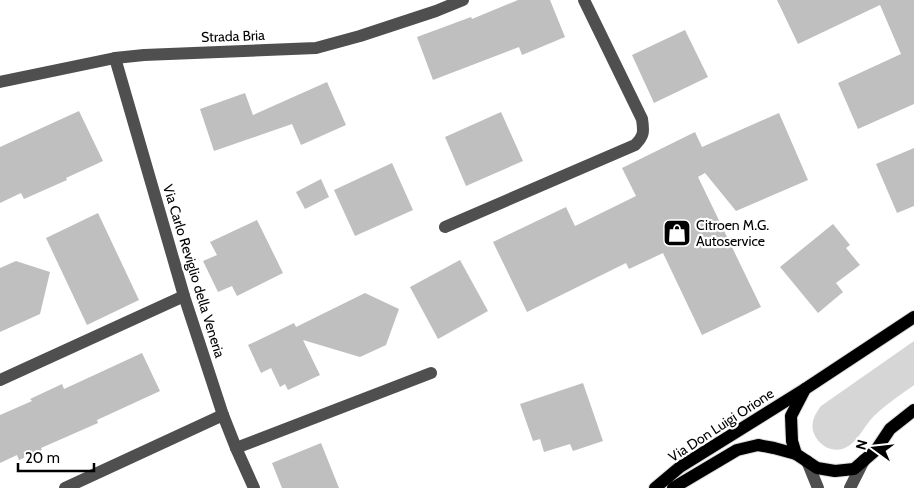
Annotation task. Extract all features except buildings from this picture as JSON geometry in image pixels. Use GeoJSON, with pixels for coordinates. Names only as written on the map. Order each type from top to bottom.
{"type":"FeatureCollection","features":[{"type":"Feature","properties":{"kind":"main road","name":"Via Don Luigi Orione"},"geometry":{"type":"LineString","coordinates":[[655,488],[680,468],[914,317]]}},
{"type":"Feature","properties":{"kind":"main road","name":"Via Don Luigi Orione"},"geometry":{"type":"LineString","coordinates":[[801,458],[792,441],[791,416],[805,389]]}},
{"type":"Feature","properties":{"kind":"main road","name":"Via Don Luigi Orione"},"geometry":{"type":"LineString","coordinates":[[673,488],[737,450],[758,445],[774,448],[801,458],[817,468],[835,471],[854,469],[876,450],[890,429],[914,410]]}},
{"type":"Feature","properties":{"kind":"street","name":"Strada Bria"},"geometry":{"type":"LineString","coordinates":[[0,82],[116,58],[144,55],[316,48],[360,36],[463,0]]}},
{"type":"Feature","properties":{"kind":"street"},"geometry":{"type":"LineString","coordinates":[[446,226],[635,145],[642,138],[642,119],[584,0]]}},
{"type":"Feature","properties":{"kind":"street","name":"Via Carlo Reviglio della Veneria"},"geometry":{"type":"LineString","coordinates":[[116,58],[184,296],[223,415],[254,488]]}},
{"type":"Feature","properties":{"kind":"street"},"geometry":{"type":"LineString","coordinates":[[0,380],[184,296]]}},
{"type":"Feature","properties":{"kind":"street"},"geometry":{"type":"LineString","coordinates":[[236,448],[431,373]]}},
{"type":"Feature","properties":{"kind":"street"},"geometry":{"type":"LineString","coordinates":[[65,488],[223,415]]}},
{"type":"Feature","properties":{"kind":"street"},"geometry":{"type":"LineString","coordinates":[[801,458],[818,488]]}},
{"type":"Feature","properties":{"kind":"street"},"geometry":{"type":"LineString","coordinates":[[850,488],[864,460]]}},
{"type":"Feature","properties":{"kind":"shaded area"},"geometry":{"type":"Polygon","coordinates":[[[914,341],[914,385],[878,412],[850,445],[836,450],[828,448],[821,443],[815,436],[813,424],[814,418],[821,406],[914,341]]]}},
{"type":"Feature","properties":{"kind":"place","name":"Citroen M.G. Autoservice"},"geometry":{"type":"Point","coordinates":[677,233]}}]}
